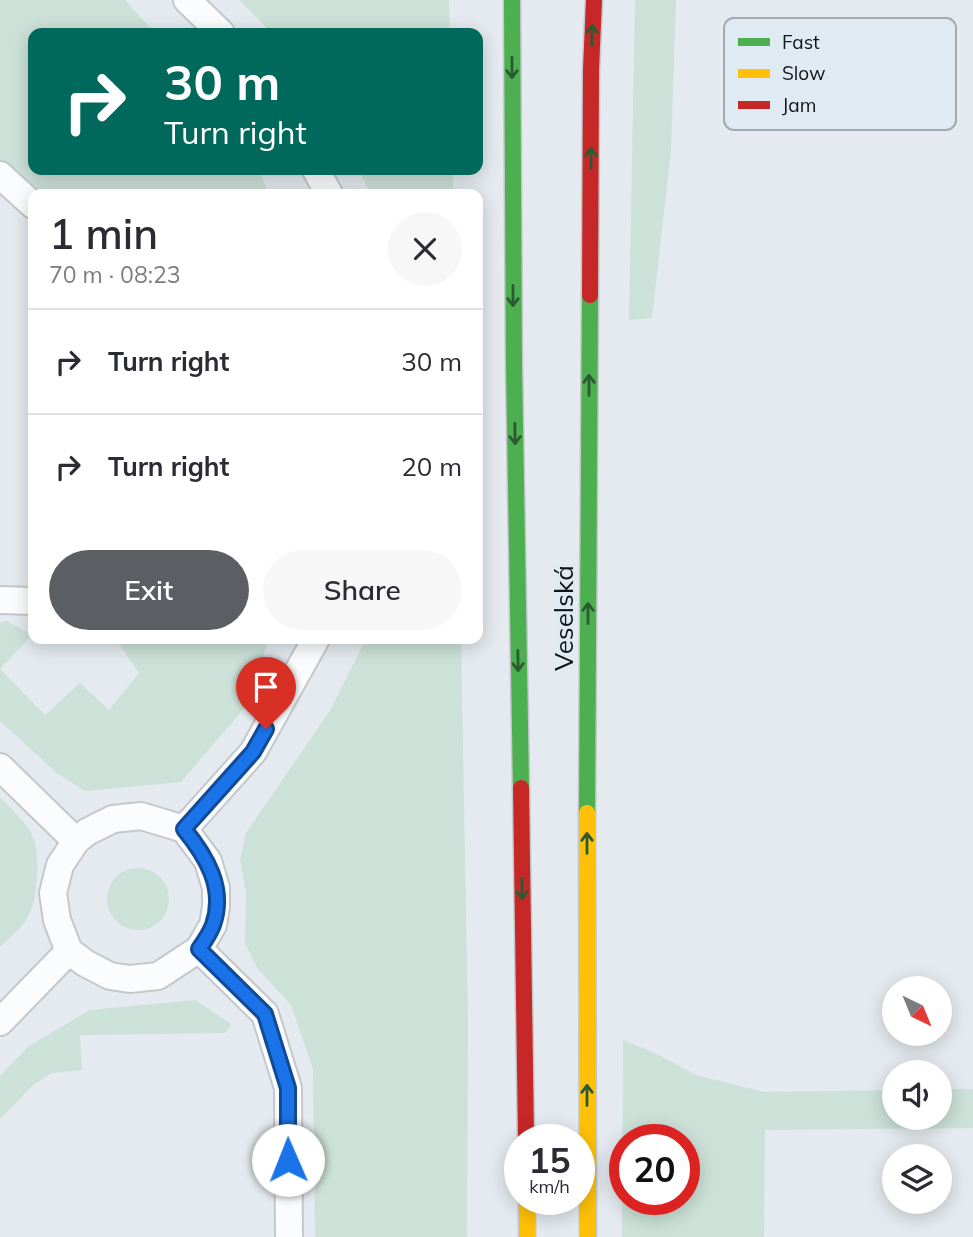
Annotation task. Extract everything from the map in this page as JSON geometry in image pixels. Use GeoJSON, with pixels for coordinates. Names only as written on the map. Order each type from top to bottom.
{"type":"FeatureCollection","features":[{"type":"Feature","properties":{"kind":"main road","name":"Veselská"},"geometry":{"type":"LineString","coordinates":[[512,0],[514,352],[526,1124]]}},
{"type":"Feature","properties":{"kind":"main road","name":"Veselská"},"geometry":{"type":"LineString","coordinates":[[587,1237],[587,755],[591,70],[594,0]]}},
{"type":"Feature","properties":{"kind":"main road"},"geometry":{"type":"LineString","coordinates":[[527,1215],[527,1237]]}},
{"type":"Feature","properties":{"kind":"lane"},"geometry":{"type":"LineString","coordinates":[[187,0],[216,28]]}},
{"type":"Feature","properties":{"kind":"lane"},"geometry":{"type":"LineString","coordinates":[[0,175],[28,200]]}},
{"type":"Feature","properties":{"kind":"lane"},"geometry":{"type":"LineString","coordinates":[[0,600],[28,601]]}},
{"type":"Feature","properties":{"kind":"lane"},"geometry":{"type":"LineString","coordinates":[[184,829],[253,752],[313,644]]}},
{"type":"Feature","properties":{"kind":"lane"},"geometry":{"type":"LineString","coordinates":[[0,767],[76,841]]}},
{"type":"Feature","properties":{"kind":"lane"},"geometry":{"type":"LineString","coordinates":[[141,816],[184,829],[208,861],[216,888],[213,925],[199,949],[158,976],[130,979],[110,975],[69,951],[57,920],[54,893],[60,865],[76,841],[87,832],[113,819],[141,816]]}},
{"type":"Feature","properties":{"kind":"lane"},"geometry":{"type":"LineString","coordinates":[[199,949],[265,1014],[288,1088],[289,1237]]}},
{"type":"Feature","properties":{"kind":"lane"},"geometry":{"type":"LineString","coordinates":[[0,1022],[69,951]]}},
{"type":"Feature","properties":{"kind":"green space"},"geometry":{"type":"Polygon","coordinates":[[[0,0],[125,0],[150,28],[28,28],[28,175],[261,175],[267,189],[35,189],[0,160],[0,0]]]}},
{"type":"Feature","properties":{"kind":"green space"},"geometry":{"type":"Polygon","coordinates":[[[239,0],[449,0],[450,28],[267,28],[239,0]]]}},
{"type":"Feature","properties":{"kind":"green space"},"geometry":{"type":"Polygon","coordinates":[[[635,0],[676,0],[671,150],[652,318],[629,320],[635,0]]]}},
{"type":"Feature","properties":{"kind":"green space"},"geometry":{"type":"Polygon","coordinates":[[[361,175],[453,175],[453,189],[368,189],[361,175]]]}},
{"type":"Feature","properties":{"kind":"green space"},"geometry":{"type":"Polygon","coordinates":[[[7,621],[28,633],[28,639],[0,669],[0,622],[7,621]]]}},
{"type":"Feature","properties":{"kind":"green space"},"geometry":{"type":"Polygon","coordinates":[[[119,644],[267,644],[246,706],[181,782],[85,791],[58,774],[0,721],[0,669],[45,715],[80,683],[109,710],[139,673],[119,644]]]}},
{"type":"Feature","properties":{"kind":"green space"},"geometry":{"type":"Polygon","coordinates":[[[364,644],[461,644],[468,1020],[467,1237],[315,1237],[313,1069],[291,1005],[258,969],[245,943],[246,893],[240,860],[246,833],[331,709],[364,644]]]}},
{"type":"Feature","properties":{"kind":"green space"},"geometry":{"type":"Polygon","coordinates":[[[0,797],[32,835],[37,852],[37,875],[35,897],[29,915],[0,947],[0,797]]]}},
{"type":"Feature","properties":{"kind":"green space"},"geometry":{"type":"Polygon","coordinates":[[[138,868],[160,877],[169,899],[160,921],[138,930],[116,921],[107,899],[116,877],[138,868]]]}},
{"type":"Feature","properties":{"kind":"green space"},"geometry":{"type":"Polygon","coordinates":[[[195,1000],[231,1024],[226,1033],[80,1035],[82,1070],[52,1073],[32,1086],[0,1119],[0,1076],[29,1046],[90,1010],[195,1000]]]}},
{"type":"Feature","properties":{"kind":"green space"},"geometry":{"type":"Polygon","coordinates":[[[623,1040],[653,1052],[696,1075],[764,1092],[882,1090],[882,1129],[765,1130],[764,1237],[622,1237],[622,1215],[700,1215],[700,1124],[623,1124],[623,1040]]]}},
{"type":"Feature","properties":{"kind":"green space"},"geometry":{"type":"Polygon","coordinates":[[[952,1089],[973,1089],[973,1128],[952,1128],[952,1089]]]}},
{"type":"Feature","properties":{"kind":"traffic: fast"},"geometry":{"type":"LineString","coordinates":[[512,0],[514,365],[521,788]]}},
{"type":"Feature","properties":{"kind":"traffic: fast"},"geometry":{"type":"LineString","coordinates":[[587,813],[590,295]]}},
{"type":"Feature","properties":{"kind":"traffic: slow"},"geometry":{"type":"LineString","coordinates":[[587,813],[588,1237]]}},
{"type":"Feature","properties":{"kind":"traffic: slow"},"geometry":{"type":"LineString","coordinates":[[527,1215],[527,1237]]}},
{"type":"Feature","properties":{"kind":"traffic: jam"},"geometry":{"type":"LineString","coordinates":[[590,295],[594,0]]}},
{"type":"Feature","properties":{"kind":"traffic: jam"},"geometry":{"type":"LineString","coordinates":[[521,788],[526,1124]]}},
{"type":"Feature","properties":{"kind":"route"},"geometry":{"type":"LineString","coordinates":[[266,729],[253,752],[184,829],[208,861],[216,888],[213,925],[199,949],[265,1014],[288,1088],[288,1160]]}}]}
